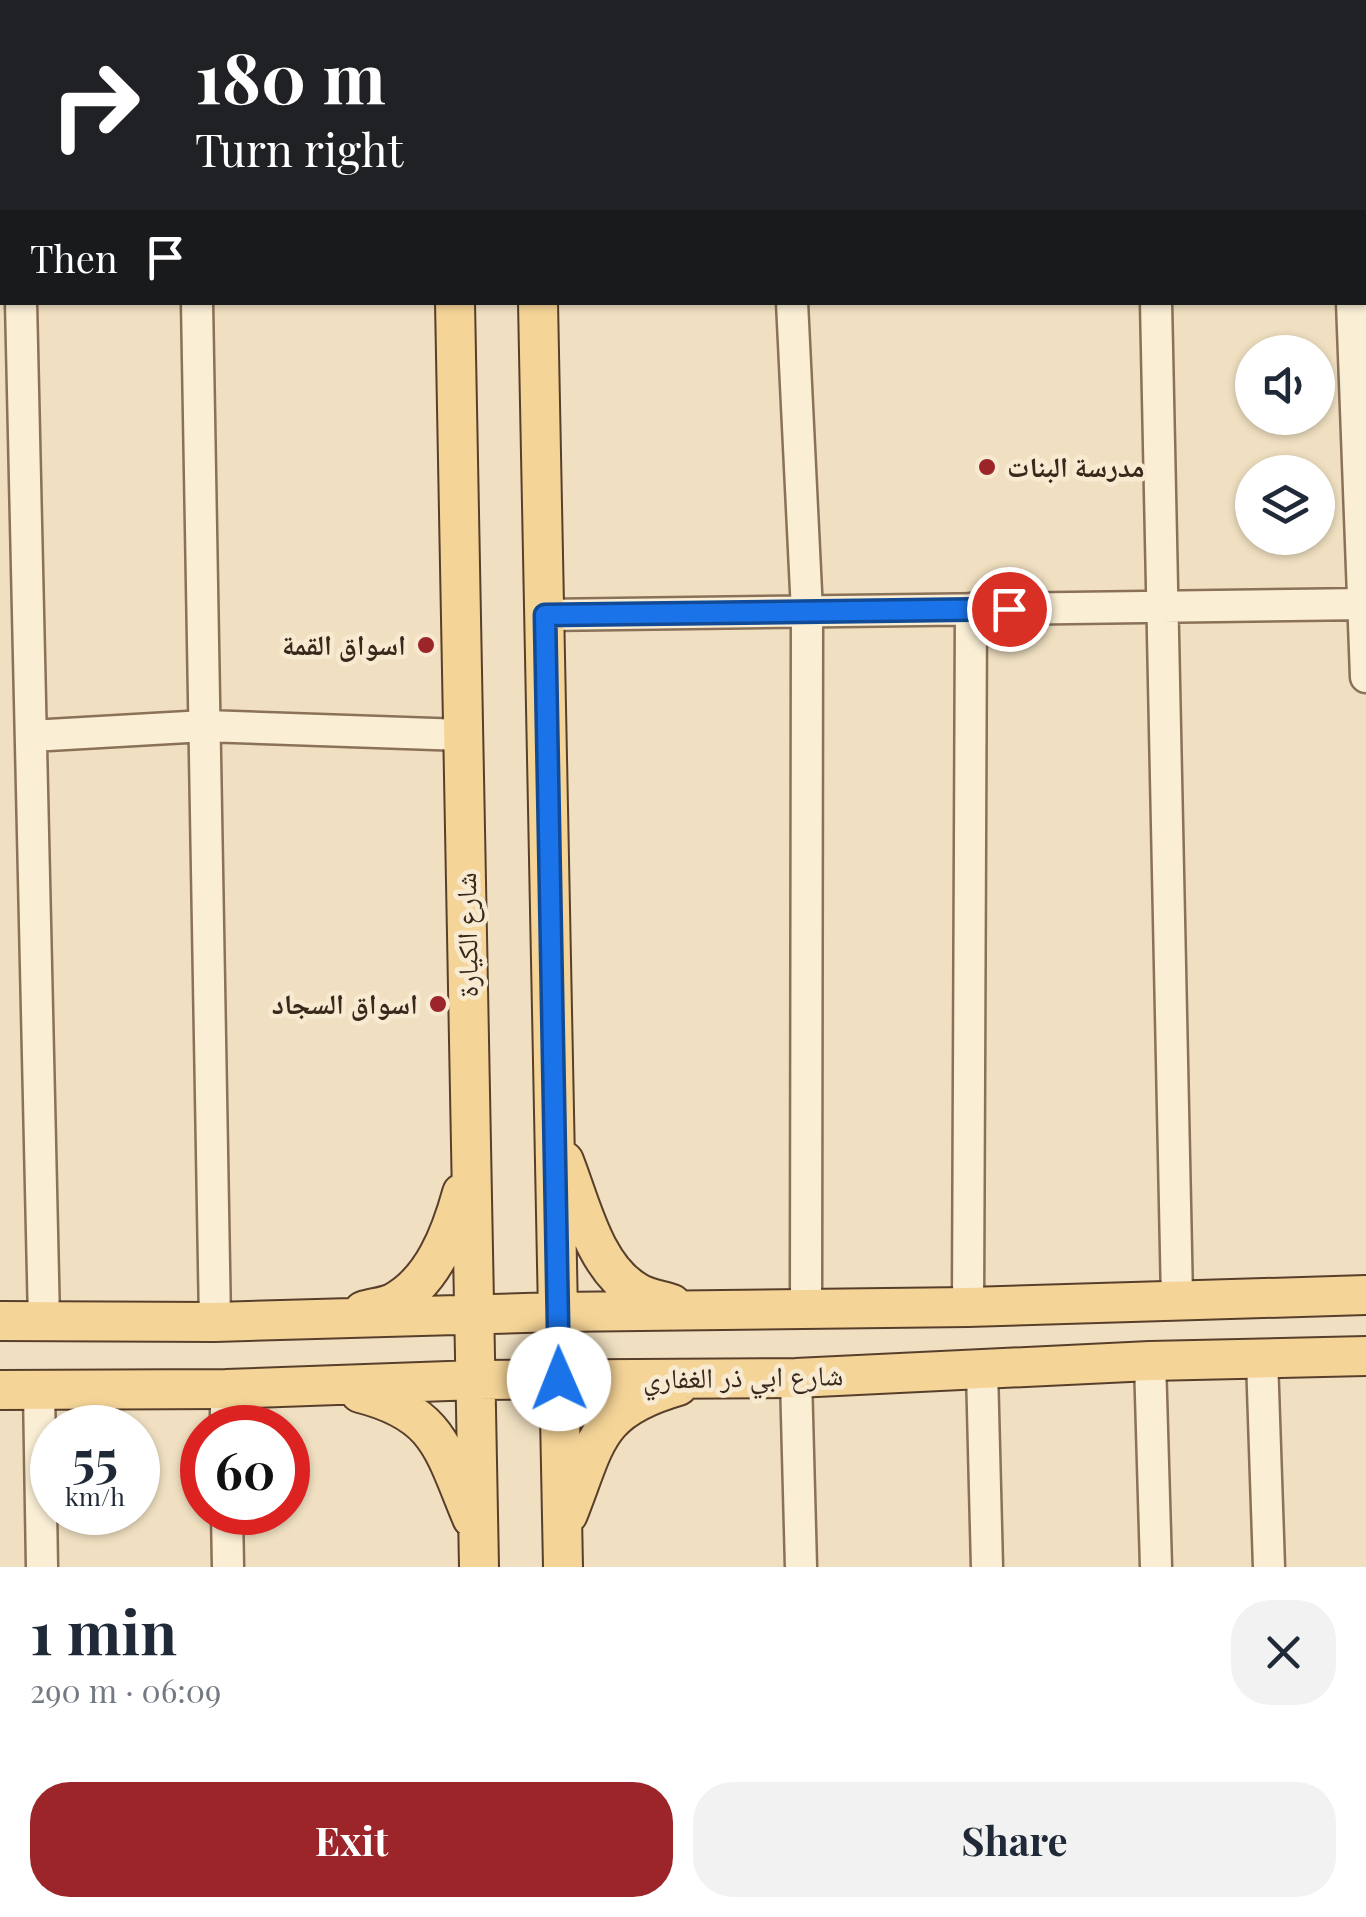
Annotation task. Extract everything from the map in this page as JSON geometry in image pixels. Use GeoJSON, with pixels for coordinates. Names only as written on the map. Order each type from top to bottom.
{"type":"FeatureCollection","features":[{"type":"Feature","properties":{"kind":"main road","name":"شارع الكيارة"},"geometry":{"type":"LineString","coordinates":[[455,305],[479,1550]]}},
{"type":"Feature","properties":{"kind":"main road"},"geometry":{"type":"LineString","coordinates":[[538,305],[562,1549]]}},
{"type":"Feature","properties":{"kind":"main road"},"geometry":{"type":"LineString","coordinates":[[555,1138],[596,1242],[613,1272],[636,1292],[694,1310]]}},
{"type":"Feature","properties":{"kind":"main road"},"geometry":{"type":"LineString","coordinates":[[336,1319],[393,1302],[418,1283],[438,1257],[449,1233],[472,1161]]}},
{"type":"Feature","properties":{"kind":"main road"},"geometry":{"type":"LineString","coordinates":[[0,1321],[214,1322],[1366,1295]]}},
{"type":"Feature","properties":{"kind":"main road","name":"شارع ابي ذر الغفاري"},"geometry":{"type":"LineString","coordinates":[[0,1390],[796,1378],[1150,1361],[1366,1356]]}},
{"type":"Feature","properties":{"kind":"main road"},"geometry":{"type":"LineString","coordinates":[[562,1549],[604,1426],[625,1407],[704,1378]]}},
{"type":"Feature","properties":{"kind":"main road"},"geometry":{"type":"LineString","coordinates":[[328,1385],[392,1401],[422,1419],[440,1447],[479,1550]]}},
{"type":"Feature","properties":{"kind":"street"},"geometry":{"type":"LineString","coordinates":[[21,305],[14,617],[31,736],[44,1321]]}},
{"type":"Feature","properties":{"kind":"street"},"geometry":{"type":"LineString","coordinates":[[197,305],[214,1322]]}},
{"type":"Feature","properties":{"kind":"street"},"geometry":{"type":"LineString","coordinates":[[792,305],[806,612],[806,1310]]}},
{"type":"Feature","properties":{"kind":"street"},"geometry":{"type":"LineString","coordinates":[[1156,305],[1177,1299]]}},
{"type":"Feature","properties":{"kind":"street"},"geometry":{"type":"LineString","coordinates":[[1352,305],[1366,677]]}},
{"type":"Feature","properties":{"kind":"street"},"geometry":{"type":"LineString","coordinates":[[545,615],[1365,604]]}},
{"type":"Feature","properties":{"kind":"street"},"geometry":{"type":"LineString","coordinates":[[968,1307],[971,609]]}},
{"type":"Feature","properties":{"kind":"street"},"geometry":{"type":"LineString","coordinates":[[31,736],[204,726],[463,735]]}},
{"type":"Feature","properties":{"kind":"street"},"geometry":{"type":"LineString","coordinates":[[1262,1359],[1269,1567]]}},
{"type":"Feature","properties":{"kind":"street"},"geometry":{"type":"LineString","coordinates":[[1150,1361],[1156,1567]]}},
{"type":"Feature","properties":{"kind":"street"},"geometry":{"type":"LineString","coordinates":[[982,1370],[987,1567]]}},
{"type":"Feature","properties":{"kind":"street"},"geometry":{"type":"LineString","coordinates":[[796,1378],[802,1567]]}},
{"type":"Feature","properties":{"kind":"street"},"geometry":{"type":"LineString","coordinates":[[226,1389],[226,1405]]}},
{"type":"Feature","properties":{"kind":"street"},"geometry":{"type":"LineString","coordinates":[[39,1390],[42,1567]]}},
{"type":"Feature","properties":{"kind":"street"},"geometry":{"type":"LineString","coordinates":[[227,1535],[228,1567]]}},
{"type":"Feature","properties":{"kind":"place","name":"مدرسة البنات"},"geometry":{"type":"Point","coordinates":[987,467]}},
{"type":"Feature","properties":{"kind":"place","name":"اسواق القمة"},"geometry":{"type":"Point","coordinates":[426,645]}},
{"type":"Feature","properties":{"kind":"place","name":"اسواق السجاد"},"geometry":{"type":"Point","coordinates":[438,1004]}},
{"type":"Feature","properties":{"kind":"route"},"geometry":{"type":"LineString","coordinates":[[559,1379],[545,615],[1009,609]]}}]}
